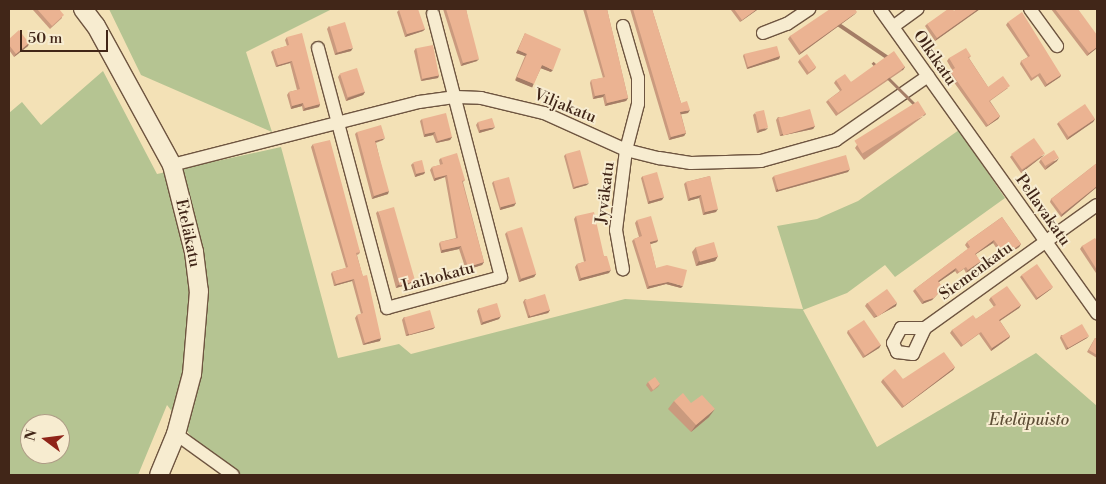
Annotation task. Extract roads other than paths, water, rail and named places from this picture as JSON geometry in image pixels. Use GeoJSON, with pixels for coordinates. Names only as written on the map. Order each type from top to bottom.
{"type":"FeatureCollection","features":[{"type":"Feature","properties":{"kind":"main road","name":"Eteläkatu"},"geometry":{"type":"LineString","coordinates":[[83,9],[115,59],[172,165],[194,252],[199,291],[192,374],[176,434],[159,475]]}},
{"type":"Feature","properties":{"kind":"street"},"geometry":{"type":"LineString","coordinates":[[763,33],[788,24],[809,9]]}},
{"type":"Feature","properties":{"kind":"street","name":"Olkikatu"},"geometry":{"type":"LineString","coordinates":[[880,9],[894,26],[963,126]]}},
{"type":"Feature","properties":{"kind":"street"},"geometry":{"type":"LineString","coordinates":[[894,26],[917,9]]}},
{"type":"Feature","properties":{"kind":"street"},"geometry":{"type":"LineString","coordinates":[[1030,9],[1057,46]]}},
{"type":"Feature","properties":{"kind":"street"},"geometry":{"type":"LineString","coordinates":[[433,14],[456,97]]}},
{"type":"Feature","properties":{"kind":"street","name":"Jyväkatu"},"geometry":{"type":"LineString","coordinates":[[623,26],[638,78],[638,104],[626,150],[616,230],[623,269]]}},
{"type":"Feature","properties":{"kind":"street"},"geometry":{"type":"LineString","coordinates":[[318,48],[339,124]]}},
{"type":"Feature","properties":{"kind":"street","name":"Viljakatu"},"geometry":{"type":"LineString","coordinates":[[172,165],[339,124],[419,102],[456,97],[481,98],[544,113],[626,150],[691,163],[744,163],[785,157],[836,140],[928,76]]}},
{"type":"Feature","properties":{"kind":"street","name":"Laihokatu"},"geometry":{"type":"LineString","coordinates":[[339,124],[387,308],[501,277],[456,97]]}},
{"type":"Feature","properties":{"kind":"street","name":"Pellavakatu"},"geometry":{"type":"LineString","coordinates":[[963,126],[1097,312]]}},
{"type":"Feature","properties":{"kind":"street","name":"Siemenkatu"},"geometry":{"type":"LineString","coordinates":[[925,328],[1097,205]]}},
{"type":"Feature","properties":{"kind":"street"},"geometry":{"type":"LineString","coordinates":[[176,434],[233,475]]}},
{"type":"Feature","properties":{"kind":"park label","name":"Eteläpuisto"},"geometry":{"type":"Point","coordinates":[1029,420]}}]}
